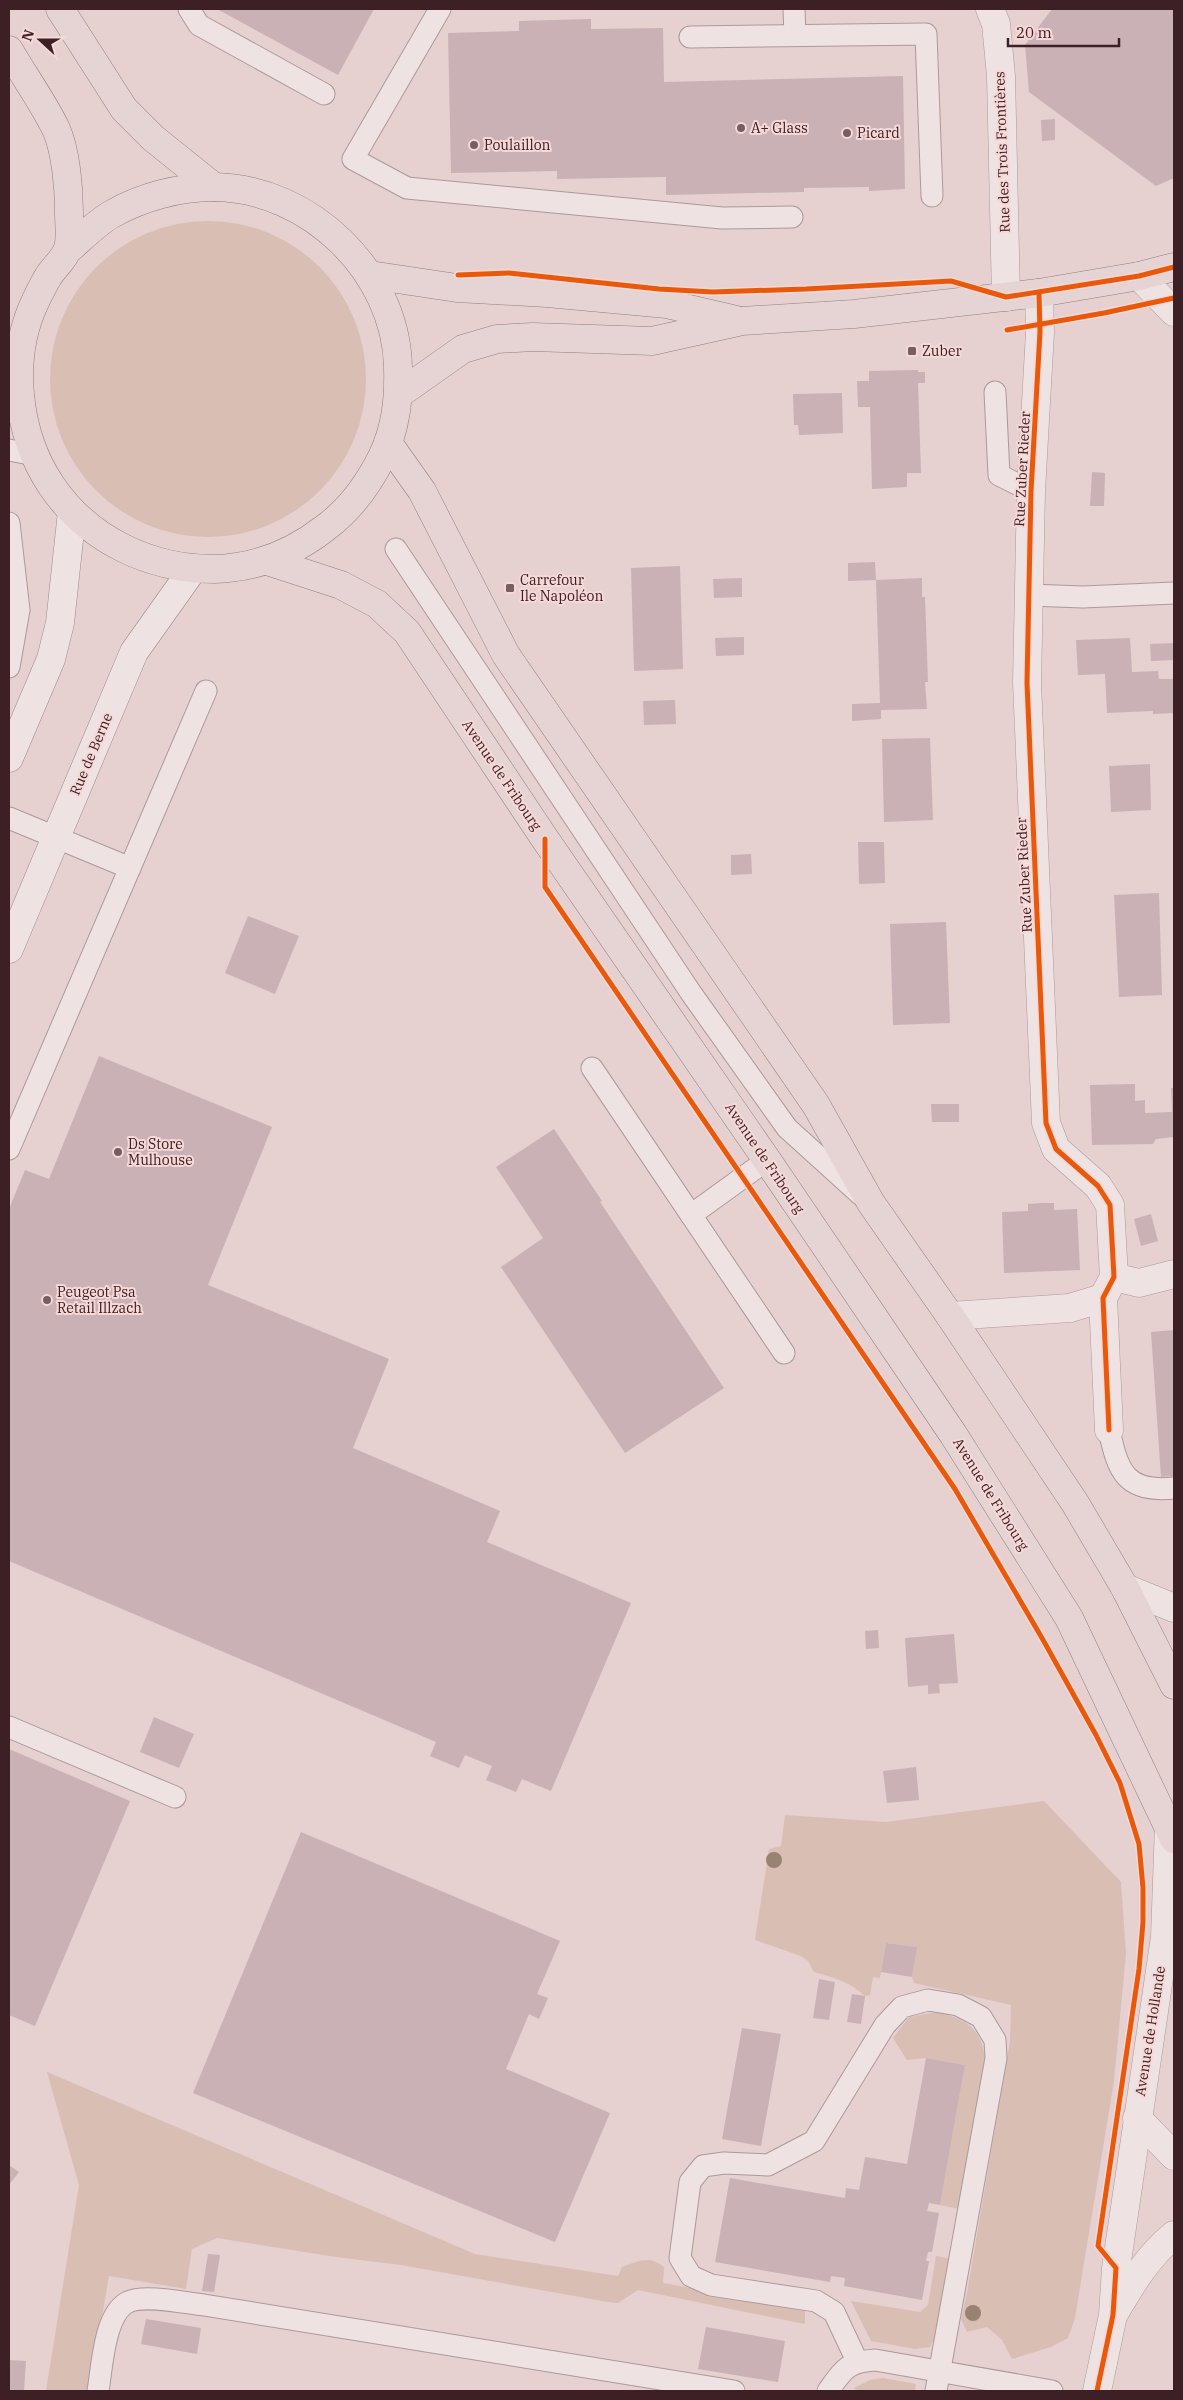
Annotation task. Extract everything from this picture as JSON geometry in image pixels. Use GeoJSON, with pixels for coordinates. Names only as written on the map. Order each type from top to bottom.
{"type":"FeatureCollection","features":[{"type":"Feature","properties":{"kind":"main road"},"geometry":{"type":"LineString","coordinates":[[60,9],[124,108],[153,138],[214,187]]}},
{"type":"Feature","properties":{"kind":"main road"},"geometry":{"type":"LineString","coordinates":[[9,50],[57,132],[69,192],[68,250]]}},
{"type":"Feature","properties":{"kind":"main road"},"geometry":{"type":"LineString","coordinates":[[214,187],[260,194],[303,212],[340,239],[370,275],[390,320],[398,352],[399,394],[396,419],[388,443],[369,482],[341,516],[306,542],[267,561],[230,568],[193,569],[159,563],[128,551],[98,534],[72,512],[22,453],[23,417],[16,342],[48,276],[68,250],[110,215],[160,194],[214,187]]}},
{"type":"Feature","properties":{"kind":"main road"},"geometry":{"type":"LineString","coordinates":[[399,394],[463,350],[497,339],[533,337],[652,342],[742,321],[854,314],[1039,293],[1139,276],[1174,267]]}},
{"type":"Feature","properties":{"kind":"main road"},"geometry":{"type":"LineString","coordinates":[[370,275],[457,288],[547,293],[667,304],[742,321]]}},
{"type":"Feature","properties":{"kind":"main road"},"geometry":{"type":"LineString","coordinates":[[388,443],[422,491],[506,654],[816,1105],[871,1204],[950,1316],[1074,1503],[1126,1588],[1174,1685]]}},
{"type":"Feature","properties":{"kind":"main road","name":"Avenue de Fribourg"},"geometry":{"type":"LineString","coordinates":[[267,561],[341,585],[377,604],[407,632],[545,839],[767,1160],[953,1434],[1069,1618],[1171,1832]]}},
{"type":"Feature","properties":{"kind":"street","name":"Rue des Trois Frontières"},"geometry":{"type":"LineString","coordinates":[[990,9],[996,24],[1001,76],[1006,297]]}},
{"type":"Feature","properties":{"kind":"street"},"geometry":{"type":"LineString","coordinates":[[1139,276],[1174,312]]}},
{"type":"Feature","properties":{"kind":"street","name":"Rue Zuber Rieder"},"geometry":{"type":"LineString","coordinates":[[1039,293],[1040,332],[1028,595],[1027,683],[1046,1123],[1056,1149],[1098,1186],[1110,1205],[1109,1430]]}},
{"type":"Feature","properties":{"kind":"street"},"geometry":{"type":"LineString","coordinates":[[9,758],[51,659],[60,623],[72,512]]}},
{"type":"Feature","properties":{"kind":"street","name":"Rue de Berne"},"geometry":{"type":"LineString","coordinates":[[9,949],[134,652],[193,569]]}},
{"type":"Feature","properties":{"kind":"street"},"geometry":{"type":"LineString","coordinates":[[950,1316],[1070,1308],[1109,1287],[1139,1283],[1174,1274]]}},
{"type":"Feature","properties":{"kind":"street"},"geometry":{"type":"LineString","coordinates":[[1126,1588],[1174,1608]]}},
{"type":"Feature","properties":{"kind":"street","name":"Avenue de Hollande"},"geometry":{"type":"LineString","coordinates":[[1097,2391],[1113,2315],[1116,2268],[1165,1937],[1171,1832]]}},
{"type":"Feature","properties":{"kind":"street"},"geometry":{"type":"LineString","coordinates":[[1137,2118],[1174,2156]]}},
{"type":"Feature","properties":{"kind":"street","name":"Avenue de Hollande"},"geometry":{"type":"LineString","coordinates":[[1113,2315],[1140,2270],[1162,2245],[1174,2235]]}},
{"type":"Feature","properties":{"kind":"lane"},"geometry":{"type":"LineString","coordinates":[[189,9],[200,26],[324,94]]}},
{"type":"Feature","properties":{"kind":"lane"},"geometry":{"type":"LineString","coordinates":[[440,9],[353,159],[407,188],[722,218],[792,217]]}},
{"type":"Feature","properties":{"kind":"lane"},"geometry":{"type":"LineString","coordinates":[[794,9],[794,36]]}},
{"type":"Feature","properties":{"kind":"lane"},"geometry":{"type":"LineString","coordinates":[[690,38],[926,34],[932,196]]}},
{"type":"Feature","properties":{"kind":"lane"},"geometry":{"type":"LineString","coordinates":[[995,392],[998,474],[1032,491]]}},
{"type":"Feature","properties":{"kind":"lane"},"geometry":{"type":"LineString","coordinates":[[9,523],[19,610],[9,667]]}},
{"type":"Feature","properties":{"kind":"lane"},"geometry":{"type":"LineString","coordinates":[[396,550],[691,992],[787,1128],[871,1204]]}},
{"type":"Feature","properties":{"kind":"lane"},"geometry":{"type":"LineString","coordinates":[[1028,595],[1083,597],[1174,593]]}},
{"type":"Feature","properties":{"kind":"lane"},"geometry":{"type":"LineString","coordinates":[[9,1149],[206,691]]}},
{"type":"Feature","properties":{"kind":"lane"},"geometry":{"type":"LineString","coordinates":[[9,818],[130,868]]}},
{"type":"Feature","properties":{"kind":"lane"},"geometry":{"type":"LineString","coordinates":[[592,1068],[784,1353]]}},
{"type":"Feature","properties":{"kind":"lane"},"geometry":{"type":"LineString","coordinates":[[691,1216],[767,1160]]}},
{"type":"Feature","properties":{"kind":"lane"},"geometry":{"type":"LineString","coordinates":[[1109,1430],[1120,1470],[1130,1480],[1146,1487],[1174,1488]]}},
{"type":"Feature","properties":{"kind":"lane"},"geometry":{"type":"LineString","coordinates":[[9,1727],[175,1797]]}},
{"type":"Feature","properties":{"kind":"lane"},"geometry":{"type":"LineString","coordinates":[[856,2362],[834,2312],[816,2301],[711,2285],[691,2276],[680,2258],[690,2182],[703,2166],[724,2163],[768,2165],[814,2141],[885,2025],[902,2007],[928,2000],[958,2005],[981,2017],[995,2040],[996,2058],[938,2381]]}},
{"type":"Feature","properties":{"kind":"lane"},"geometry":{"type":"LineString","coordinates":[[98,2391],[108,2330],[116,2313],[128,2302],[147,2299],[204,2304],[734,2391]]}},
{"type":"Feature","properties":{"kind":"lane"},"geometry":{"type":"LineString","coordinates":[[828,2391],[845,2368],[856,2362],[875,2360],[938,2381],[1052,2391]]}},
{"type":"Feature","properties":{"kind":"shaded area"},"geometry":{"type":"Polygon","coordinates":[[[192,221],[224,221],[254,227],[283,239],[309,257],[330,278],[348,304],[360,333],[366,363],[366,395],[360,425],[348,454],[330,480],[309,501],[283,519],[254,531],[224,537],[192,537],[162,531],[133,519],[107,501],[86,480],[68,454],[56,425],[50,395],[50,363],[56,333],[68,304],[86,278],[107,257],[133,239],[162,227],[192,221]]]}},
{"type":"Feature","properties":{"kind":"shaded area"},"geometry":{"type":"Polygon","coordinates":[[[1044,1801],[1121,1882],[1126,1954],[1114,2081],[1075,2318],[1068,2338],[1051,2347],[1012,2359],[1002,2340],[987,2327],[967,2332],[961,2319],[1010,2041],[1011,2005],[914,1983],[912,1977],[916,1947],[886,1943],[880,1978],[873,1977],[870,1995],[865,1996],[835,1978],[814,1972],[808,1961],[801,1956],[755,1940],[769,1849],[781,1846],[785,1815],[886,1822],[1044,1801]]]}},
{"type":"Feature","properties":{"kind":"shaded area"},"geometry":{"type":"Polygon","coordinates":[[[938,2012],[964,2022],[976,2032],[983,2048],[985,2059],[959,2209],[940,2205],[965,2065],[926,2058],[907,2060],[893,2038],[909,2017],[938,2012]]]}},
{"type":"Feature","properties":{"kind":"shaded area"},"geometry":{"type":"Polygon","coordinates":[[[47,2072],[475,2254],[618,2276],[622,2267],[643,2260],[653,2261],[664,2267],[663,2283],[805,2308],[805,2324],[638,2290],[618,2303],[608,2302],[401,2265],[336,2257],[217,2238],[192,2249],[186,2289],[109,2276],[89,2391],[46,2391],[79,2185],[47,2072]]]}},
{"type":"Feature","properties":{"kind":"shaded area"},"geometry":{"type":"Polygon","coordinates":[[[936,2256],[952,2259],[938,2332],[930,2347],[915,2349],[871,2341],[851,2301],[920,2312],[928,2305],[936,2256]]]}},
{"type":"Feature","properties":{"kind":"shaded area"},"geometry":{"type":"Polygon","coordinates":[[[883,2378],[916,2384],[915,2391],[857,2391],[854,2388],[870,2380],[883,2378]]]}},
{"type":"Feature","properties":{"kind":"building"},"geometry":{"type":"Polygon","coordinates":[[[217,9],[374,9],[338,75],[217,9]]]}},
{"type":"Feature","properties":{"kind":"building"},"geometry":{"type":"Polygon","coordinates":[[[1052,9],[1174,9],[1174,178],[1156,186],[1029,92],[1025,45],[1052,9]]]}},
{"type":"Feature","properties":{"kind":"building"},"geometry":{"type":"Polygon","coordinates":[[[591,19],[591,29],[663,28],[664,82],[903,76],[905,189],[869,191],[869,187],[804,188],[804,192],[666,195],[666,177],[557,179],[557,171],[451,173],[448,33],[519,31],[519,21],[591,19]]]}},
{"type":"Feature","properties":{"kind":"building"},"geometry":{"type":"Polygon","coordinates":[[[1055,119],[1055,140],[1042,141],[1041,120],[1055,119]]]}},
{"type":"Feature","properties":{"kind":"building"},"geometry":{"type":"Polygon","coordinates":[[[918,370],[918,372],[925,372],[925,383],[918,383],[921,473],[907,473],[907,487],[872,489],[870,407],[858,407],[857,381],[869,381],[869,371],[918,370]]]}},
{"type":"Feature","properties":{"kind":"building"},"geometry":{"type":"Polygon","coordinates":[[[842,393],[843,433],[799,435],[798,425],[794,425],[793,394],[842,393]]]}},
{"type":"Feature","properties":{"kind":"building"},"geometry":{"type":"Polygon","coordinates":[[[1092,472],[1105,473],[1104,506],[1090,506],[1092,472]]]}},
{"type":"Feature","properties":{"kind":"building"},"geometry":{"type":"Polygon","coordinates":[[[875,562],[876,580],[848,581],[848,563],[875,562]]]}},
{"type":"Feature","properties":{"kind":"building"},"geometry":{"type":"Polygon","coordinates":[[[680,566],[683,669],[634,671],[631,568],[680,566]]]}},
{"type":"Feature","properties":{"kind":"building"},"geometry":{"type":"Polygon","coordinates":[[[742,578],[742,597],[714,598],[713,579],[742,578]]]}},
{"type":"Feature","properties":{"kind":"building"},"geometry":{"type":"Polygon","coordinates":[[[922,578],[922,597],[925,597],[928,682],[925,682],[927,709],[881,710],[881,719],[852,721],[852,704],[880,703],[876,580],[922,578]]]}},
{"type":"Feature","properties":{"kind":"building"},"geometry":{"type":"Polygon","coordinates":[[[744,637],[744,655],[716,656],[715,638],[744,637]]]}},
{"type":"Feature","properties":{"kind":"building"},"geometry":{"type":"Polygon","coordinates":[[[1130,638],[1132,672],[1158,671],[1159,679],[1174,679],[1174,713],[1153,714],[1153,711],[1107,713],[1105,674],[1078,675],[1076,640],[1130,638]]]}},
{"type":"Feature","properties":{"kind":"building"},"geometry":{"type":"Polygon","coordinates":[[[1174,643],[1174,660],[1151,661],[1150,644],[1174,643]]]}},
{"type":"Feature","properties":{"kind":"building"},"geometry":{"type":"Polygon","coordinates":[[[675,700],[676,724],[644,725],[643,701],[675,700]]]}},
{"type":"Feature","properties":{"kind":"building"},"geometry":{"type":"Polygon","coordinates":[[[930,738],[933,820],[884,822],[882,739],[930,738]]]}},
{"type":"Feature","properties":{"kind":"building"},"geometry":{"type":"Polygon","coordinates":[[[1150,764],[1151,810],[1111,812],[1109,766],[1150,764]]]}},
{"type":"Feature","properties":{"kind":"building"},"geometry":{"type":"Polygon","coordinates":[[[858,842],[884,842],[885,883],[859,884],[858,842]]]}},
{"type":"Feature","properties":{"kind":"building"},"geometry":{"type":"Polygon","coordinates":[[[751,854],[752,874],[731,875],[731,855],[751,854]]]}},
{"type":"Feature","properties":{"kind":"building"},"geometry":{"type":"Polygon","coordinates":[[[1159,893],[1162,995],[1119,997],[1114,895],[1159,893]]]}},
{"type":"Feature","properties":{"kind":"building"},"geometry":{"type":"Polygon","coordinates":[[[248,916],[299,936],[275,994],[225,973],[248,916]]]}},
{"type":"Feature","properties":{"kind":"building"},"geometry":{"type":"Polygon","coordinates":[[[946,922],[950,1023],[893,1025],[890,924],[946,922]]]}},
{"type":"Feature","properties":{"kind":"building"},"geometry":{"type":"Polygon","coordinates":[[[99,1056],[272,1127],[208,1285],[389,1359],[353,1448],[500,1511],[487,1542],[631,1603],[551,1791],[522,1779],[516,1792],[486,1780],[492,1766],[465,1755],[459,1768],[430,1756],[436,1742],[9,1561],[9,1209],[25,1170],[49,1179],[99,1056]]]}},
{"type":"Feature","properties":{"kind":"building"},"geometry":{"type":"Polygon","coordinates":[[[1135,1084],[1135,1101],[1145,1100],[1145,1113],[1172,1112],[1171,1088],[1174,1088],[1174,1137],[1156,1139],[1153,1144],[1092,1145],[1090,1085],[1135,1084]]]}},
{"type":"Feature","properties":{"kind":"building"},"geometry":{"type":"Polygon","coordinates":[[[931,1104],[959,1104],[959,1122],[932,1122],[931,1104]]]}},
{"type":"Feature","properties":{"kind":"building"},"geometry":{"type":"Polygon","coordinates":[[[554,1129],[602,1201],[600,1202],[724,1388],[625,1453],[501,1267],[543,1238],[496,1167],[554,1129]]]}},
{"type":"Feature","properties":{"kind":"building"},"geometry":{"type":"Polygon","coordinates":[[[1054,1203],[1054,1210],[1077,1209],[1080,1270],[1004,1273],[1002,1212],[1028,1211],[1028,1204],[1054,1203]]]}},
{"type":"Feature","properties":{"kind":"building"},"geometry":{"type":"Polygon","coordinates":[[[1151,1214],[1158,1241],[1141,1246],[1134,1219],[1151,1214]]]}},
{"type":"Feature","properties":{"kind":"building"},"geometry":{"type":"Polygon","coordinates":[[[1174,1330],[1174,1476],[1161,1477],[1151,1332],[1174,1330]]]}},
{"type":"Feature","properties":{"kind":"building"},"geometry":{"type":"Polygon","coordinates":[[[878,1630],[879,1648],[866,1649],[865,1631],[878,1630]]]}},
{"type":"Feature","properties":{"kind":"building"},"geometry":{"type":"Polygon","coordinates":[[[954,1634],[958,1683],[939,1684],[940,1693],[928,1694],[928,1685],[908,1687],[905,1638],[954,1634]]]}},
{"type":"Feature","properties":{"kind":"building"},"geometry":{"type":"Polygon","coordinates":[[[154,1717],[194,1734],[179,1768],[140,1752],[154,1717]]]}},
{"type":"Feature","properties":{"kind":"building"},"geometry":{"type":"Polygon","coordinates":[[[9,1749],[130,1801],[35,2026],[9,2015],[9,1749]]]}},
{"type":"Feature","properties":{"kind":"building"},"geometry":{"type":"Polygon","coordinates":[[[916,1767],[919,1800],[887,1803],[883,1771],[916,1767]]]}},
{"type":"Feature","properties":{"kind":"building"},"geometry":{"type":"Polygon","coordinates":[[[301,1832],[560,1941],[537,1994],[548,1998],[539,2019],[529,2014],[506,2069],[610,2113],[555,2242],[193,2093],[301,1832]]]}},
{"type":"Feature","properties":{"kind":"building"},"geometry":{"type":"Polygon","coordinates":[[[886,1943],[917,1947],[912,1977],[881,1972],[886,1943]]]}},
{"type":"Feature","properties":{"kind":"building"},"geometry":{"type":"Polygon","coordinates":[[[819,1979],[835,1982],[829,2020],[813,2018],[819,1979]]]}},
{"type":"Feature","properties":{"kind":"building"},"geometry":{"type":"Polygon","coordinates":[[[852,1994],[865,1996],[861,2024],[847,2022],[852,1994]]]}},
{"type":"Feature","properties":{"kind":"building"},"geometry":{"type":"Polygon","coordinates":[[[742,2028],[781,2034],[761,2146],[722,2139],[742,2028]]]}},
{"type":"Feature","properties":{"kind":"building"},"geometry":{"type":"Polygon","coordinates":[[[926,2058],[965,2065],[940,2205],[929,2203],[927,2211],[939,2213],[932,2252],[928,2252],[926,2261],[929,2261],[922,2300],[844,2286],[845,2278],[831,2276],[830,2282],[715,2262],[730,2178],[845,2198],[846,2188],[859,2190],[865,2157],[907,2164],[926,2058]]]}},
{"type":"Feature","properties":{"kind":"building"},"geometry":{"type":"Polygon","coordinates":[[[9,2165],[19,2172],[9,2185],[9,2165]]]}},
{"type":"Feature","properties":{"kind":"building"},"geometry":{"type":"Polygon","coordinates":[[[208,2254],[220,2255],[214,2292],[202,2291],[208,2254]]]}},
{"type":"Feature","properties":{"kind":"building"},"geometry":{"type":"Polygon","coordinates":[[[146,2319],[201,2328],[197,2354],[141,2344],[146,2319]]]}},
{"type":"Feature","properties":{"kind":"building"},"geometry":{"type":"Polygon","coordinates":[[[706,2327],[785,2341],[778,2382],[698,2369],[706,2327]]]}},
{"type":"Feature","properties":{"kind":"building"},"geometry":{"type":"Polygon","coordinates":[[[9,2360],[26,2361],[24,2391],[9,2391],[9,2360]]]}},
{"type":"Feature","properties":{"kind":"cycle path"},"geometry":{"type":"LineString","coordinates":[[458,275],[509,273],[659,289],[713,292],[951,281],[1006,297],[1139,276],[1174,267]]}},
{"type":"Feature","properties":{"kind":"cycle path"},"geometry":{"type":"LineString","coordinates":[[1039,293],[1040,332],[1031,491],[1027,683],[1046,1123],[1056,1149],[1098,1186],[1110,1205],[1114,1277],[1103,1298],[1109,1430]]}},
{"type":"Feature","properties":{"kind":"cycle path"},"geometry":{"type":"LineString","coordinates":[[1007,330],[1104,313],[1174,298]]}},
{"type":"Feature","properties":{"kind":"cycle path"},"geometry":{"type":"LineString","coordinates":[[545,839],[545,887],[955,1489],[1042,1638],[1096,1735],[1120,1783],[1139,1844],[1143,1888],[1143,1922],[1139,1969],[1098,2246],[1116,2268],[1113,2315],[1097,2391]]}},
{"type":"Feature","properties":{"kind":"place","name":"A+ Glass"},"geometry":{"type":"Point","coordinates":[741,128]}},
{"type":"Feature","properties":{"kind":"place","name":"Picard"},"geometry":{"type":"Point","coordinates":[847,133]}},
{"type":"Feature","properties":{"kind":"place","name":"Poulaillon"},"geometry":{"type":"Point","coordinates":[474,145]}},
{"type":"Feature","properties":{"kind":"place","name":"Zuber"},"geometry":{"type":"Point","coordinates":[912,351]}},
{"type":"Feature","properties":{"kind":"place","name":"Carrefour Ile Napoléon"},"geometry":{"type":"Point","coordinates":[510,588]}},
{"type":"Feature","properties":{"kind":"place","name":"Ds Store Mulhouse"},"geometry":{"type":"Point","coordinates":[118,1152]}},
{"type":"Feature","properties":{"kind":"place","name":"Peugeot Psa Retail Illzach"},"geometry":{"type":"Point","coordinates":[47,1300]}}]}
